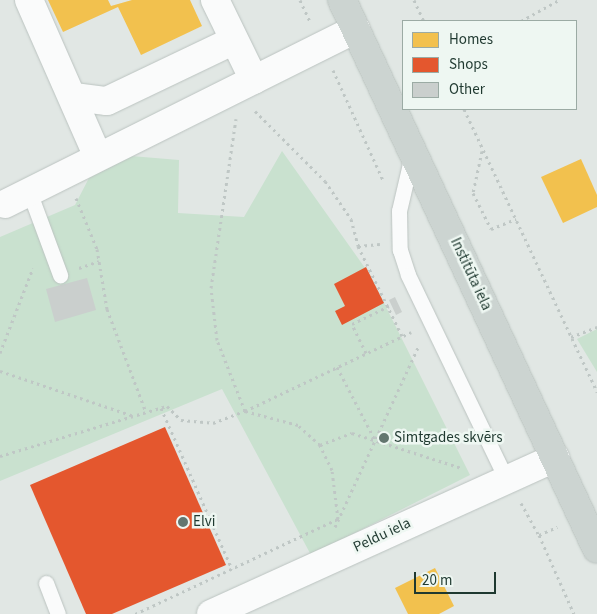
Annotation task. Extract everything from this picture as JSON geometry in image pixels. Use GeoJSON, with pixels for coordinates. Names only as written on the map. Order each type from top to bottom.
{"type":"FeatureCollection","features":[{"type":"Feature","properties":{"kind":"main road","name":"Institūta iela"},"geometry":{"type":"LineString","coordinates":[[342,0],[597,549]]}},
{"type":"Feature","properties":{"kind":"street"},"geometry":{"type":"LineString","coordinates":[[29,0],[74,98],[97,155]]}},
{"type":"Feature","properties":{"kind":"street"},"geometry":{"type":"LineString","coordinates":[[215,0],[233,41],[246,84]]}},
{"type":"Feature","properties":{"kind":"street"},"geometry":{"type":"LineString","coordinates":[[11,196],[66,172],[97,155],[356,29]]}},
{"type":"Feature","properties":{"kind":"street"},"geometry":{"type":"LineString","coordinates":[[74,98],[107,101],[233,41]]}},
{"type":"Feature","properties":{"kind":"street","name":"Peldu iela"},"geometry":{"type":"LineString","coordinates":[[211,614],[319,564],[512,489],[555,458]]}},
{"type":"Feature","properties":{"kind":"lane"},"geometry":{"type":"LineString","coordinates":[[413,151],[399,211],[400,250],[408,275],[512,489]]}},
{"type":"Feature","properties":{"kind":"lane"},"geometry":{"type":"LineString","coordinates":[[11,196],[50,248],[60,275]]}},
{"type":"Feature","properties":{"kind":"lane"},"geometry":{"type":"LineString","coordinates":[[46,583],[58,614]]}},
{"type":"Feature","properties":{"kind":"path"},"geometry":{"type":"LineString","coordinates":[[414,0],[424,20]]}},
{"type":"Feature","properties":{"kind":"path"},"geometry":{"type":"LineString","coordinates":[[523,20],[559,0]]}},
{"type":"Feature","properties":{"kind":"path"},"geometry":{"type":"LineString","coordinates":[[246,84],[326,181],[352,219],[358,246],[402,336]]}},
{"type":"Feature","properties":{"kind":"path"},"geometry":{"type":"LineString","coordinates":[[245,411],[217,340],[211,288],[246,84]]}},
{"type":"Feature","properties":{"kind":"path"},"geometry":{"type":"LineString","coordinates":[[464,110],[597,392]]}},
{"type":"Feature","properties":{"kind":"path"},"geometry":{"type":"LineString","coordinates":[[483,151],[473,193],[491,229],[516,219]]}},
{"type":"Feature","properties":{"kind":"path"},"geometry":{"type":"LineString","coordinates":[[66,172],[97,249],[107,309],[146,412]]}},
{"type":"Feature","properties":{"kind":"path"},"geometry":{"type":"LineString","coordinates":[[358,246],[380,244]]}},
{"type":"Feature","properties":{"kind":"path"},"geometry":{"type":"LineString","coordinates":[[0,353],[34,267],[50,248]]}},
{"type":"Feature","properties":{"kind":"path"},"geometry":{"type":"LineString","coordinates":[[366,353],[352,324],[389,306]]}},
{"type":"Feature","properties":{"kind":"path"},"geometry":{"type":"LineString","coordinates":[[571,337],[597,327]]}},
{"type":"Feature","properties":{"kind":"path"},"geometry":{"type":"LineString","coordinates":[[0,456],[167,406],[181,420],[213,423],[245,411],[412,331]]}},
{"type":"Feature","properties":{"kind":"path"},"geometry":{"type":"LineString","coordinates":[[319,564],[338,519],[377,442],[418,347]]}},
{"type":"Feature","properties":{"kind":"path"},"geometry":{"type":"LineString","coordinates":[[337,367],[377,442]]}},
{"type":"Feature","properties":{"kind":"path"},"geometry":{"type":"LineString","coordinates":[[0,371],[135,416]]}},
{"type":"Feature","properties":{"kind":"path"},"geometry":{"type":"LineString","coordinates":[[161,408],[232,569]]}},
{"type":"Feature","properties":{"kind":"path"},"geometry":{"type":"LineString","coordinates":[[245,411],[298,425],[320,445],[332,470],[338,519]]}},
{"type":"Feature","properties":{"kind":"path"},"geometry":{"type":"LineString","coordinates":[[320,445],[352,433],[468,470]]}},
{"type":"Feature","properties":{"kind":"path"},"geometry":{"type":"LineString","coordinates":[[512,489],[539,535],[574,614]]}},
{"type":"Feature","properties":{"kind":"path"},"geometry":{"type":"LineString","coordinates":[[539,535],[582,517]]}},
{"type":"Feature","properties":{"kind":"path"},"geometry":{"type":"LineString","coordinates":[[135,614],[338,519]]}},
{"type":"Feature","properties":{"kind":"green space"},"geometry":{"type":"Polygon","coordinates":[[[282,151],[370,275],[470,475],[311,555],[222,389],[0,481],[0,237],[75,205],[89,178],[131,156],[179,160],[178,213],[244,217],[282,151]]]}},
{"type":"Feature","properties":{"kind":"green space"},"geometry":{"type":"Polygon","coordinates":[[[597,329],[597,372],[577,339],[597,329]]]}},
{"type":"Feature","properties":{"kind":"building: Homes"},"geometry":{"type":"Polygon","coordinates":[[[48,0],[108,0],[111,6],[132,0],[190,0],[202,26],[141,55],[118,7],[63,32],[48,0]]]}},
{"type":"Feature","properties":{"kind":"building: Homes"},"geometry":{"type":"Polygon","coordinates":[[[581,159],[597,195],[597,207],[563,223],[541,177],[581,159]]]}},
{"type":"Feature","properties":{"kind":"building: Homes"},"geometry":{"type":"Polygon","coordinates":[[[435,568],[454,606],[439,614],[408,614],[395,588],[435,568]]]}},
{"type":"Feature","properties":{"kind":"building: Shops"},"geometry":{"type":"Polygon","coordinates":[[[366,267],[384,303],[342,325],[335,311],[345,306],[334,284],[366,267]]]}},
{"type":"Feature","properties":{"kind":"building: Shops"},"geometry":{"type":"Polygon","coordinates":[[[165,427],[226,565],[112,614],[86,614],[30,485],[165,427]]]}},
{"type":"Feature","properties":{"kind":"building: Other"},"geometry":{"type":"Polygon","coordinates":[[[87,278],[96,310],[55,322],[46,289],[87,278]]]}},
{"type":"Feature","properties":{"kind":"building: Other"},"geometry":{"type":"Polygon","coordinates":[[[395,297],[402,312],[396,315],[389,300],[395,297]]]}},
{"type":"Feature","properties":{"kind":"place","name":"Simtgades skvērs"},"geometry":{"type":"Point","coordinates":[384,438]}},
{"type":"Feature","properties":{"kind":"place","name":"Elvi"},"geometry":{"type":"Point","coordinates":[183,522]}}]}
